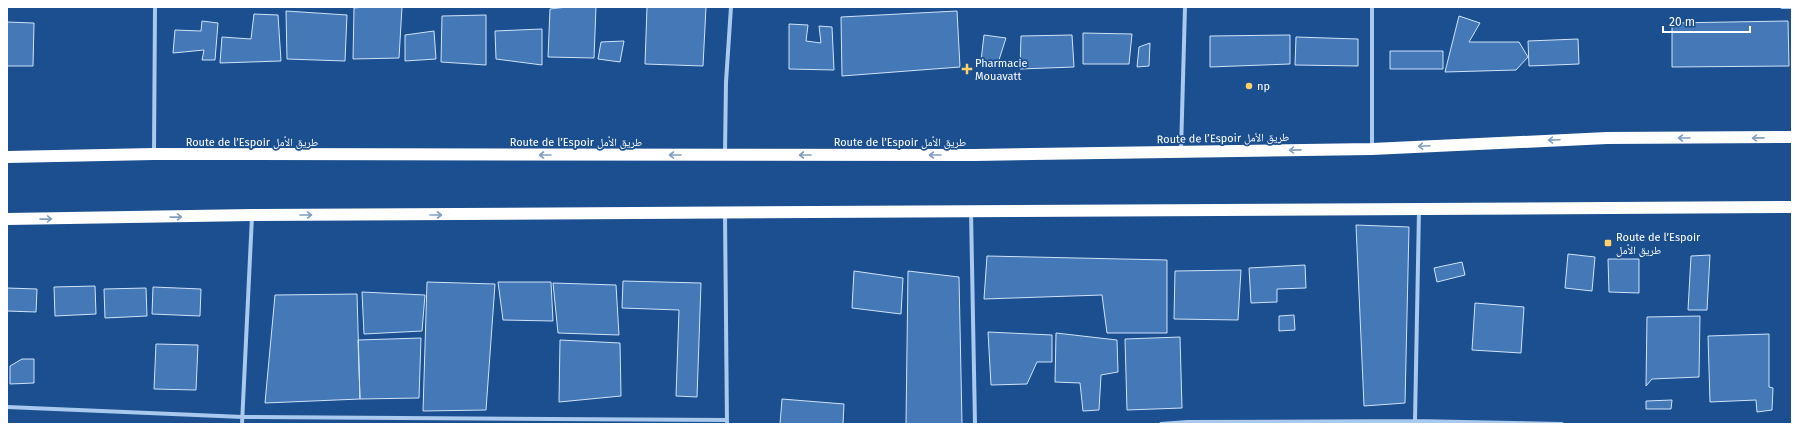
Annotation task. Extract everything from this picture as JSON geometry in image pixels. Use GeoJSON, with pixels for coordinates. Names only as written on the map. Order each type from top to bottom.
{"type":"FeatureCollection","features":[{"type":"Feature","properties":{"kind":"highway","name":"Route de l’Espoir طريق الأمل"},"geometry":{"type":"LineString","coordinates":[[7,157],[154,154],[974,155],[1372,149],[1607,138],[1792,137]]}},
{"type":"Feature","properties":{"kind":"highway"},"geometry":{"type":"LineString","coordinates":[[7,219],[252,215],[1792,207]]}},
{"type":"Feature","properties":{"kind":"street"},"geometry":{"type":"LineString","coordinates":[[154,154],[155,7]]}},
{"type":"Feature","properties":{"kind":"street"},"geometry":{"type":"LineString","coordinates":[[726,155],[726,82],[731,7]]}},
{"type":"Feature","properties":{"kind":"street"},"geometry":{"type":"LineString","coordinates":[[1181,152],[1185,7]]}},
{"type":"Feature","properties":{"kind":"street"},"geometry":{"type":"LineString","coordinates":[[1372,7],[1372,149]]}},
{"type":"Feature","properties":{"kind":"street"},"geometry":{"type":"LineString","coordinates":[[1782,7],[1792,7]]}},
{"type":"Feature","properties":{"kind":"street"},"geometry":{"type":"LineString","coordinates":[[1415,421],[1419,210]]}},
{"type":"Feature","properties":{"kind":"street"},"geometry":{"type":"LineString","coordinates":[[971,212],[975,424]]}},
{"type":"Feature","properties":{"kind":"street"},"geometry":{"type":"LineString","coordinates":[[7,407],[243,417],[727,422],[725,213]]}},
{"type":"Feature","properties":{"kind":"street"},"geometry":{"type":"LineString","coordinates":[[242,424],[252,215]]}},
{"type":"Feature","properties":{"kind":"street"},"geometry":{"type":"LineString","coordinates":[[1161,424],[1194,422],[1415,421],[1562,424]]}},
{"type":"Feature","properties":{"kind":"building"},"geometry":{"type":"Polygon","coordinates":[[[402,7],[399,58],[353,59],[354,8],[402,7]]]}},
{"type":"Feature","properties":{"kind":"building"},"geometry":{"type":"Polygon","coordinates":[[[567,7],[596,7],[594,58],[548,57],[550,9],[567,7]]]}},
{"type":"Feature","properties":{"kind":"building"},"geometry":{"type":"Polygon","coordinates":[[[647,7],[706,7],[703,66],[645,64],[647,7]]]}},
{"type":"Feature","properties":{"kind":"building"},"geometry":{"type":"Polygon","coordinates":[[[286,11],[347,15],[345,61],[287,59],[286,11]]]}},
{"type":"Feature","properties":{"kind":"building"},"geometry":{"type":"Polygon","coordinates":[[[957,11],[960,67],[842,76],[841,17],[957,11]]]}},
{"type":"Feature","properties":{"kind":"building"},"geometry":{"type":"Polygon","coordinates":[[[254,14],[278,15],[281,61],[220,63],[222,37],[251,39],[254,14]]]}},
{"type":"Feature","properties":{"kind":"building"},"geometry":{"type":"Polygon","coordinates":[[[486,15],[486,65],[441,62],[442,16],[486,15]]]}},
{"type":"Feature","properties":{"kind":"building"},"geometry":{"type":"Polygon","coordinates":[[[1459,16],[1480,23],[1469,42],[1519,42],[1528,57],[1516,70],[1445,72],[1459,16]]]}},
{"type":"Feature","properties":{"kind":"building"},"geometry":{"type":"Polygon","coordinates":[[[202,21],[218,23],[215,60],[202,60],[204,50],[173,53],[175,30],[201,31],[202,21]]]}},
{"type":"Feature","properties":{"kind":"building"},"geometry":{"type":"Polygon","coordinates":[[[1788,21],[1789,66],[1672,67],[1672,23],[1788,21]]]}},
{"type":"Feature","properties":{"kind":"building"},"geometry":{"type":"Polygon","coordinates":[[[7,22],[34,23],[33,66],[7,66],[7,22]]]}},
{"type":"Feature","properties":{"kind":"building"},"geometry":{"type":"Polygon","coordinates":[[[789,24],[808,25],[806,41],[821,43],[819,26],[832,27],[834,70],[789,69],[789,24]]]}},
{"type":"Feature","properties":{"kind":"building"},"geometry":{"type":"Polygon","coordinates":[[[542,29],[542,65],[496,59],[495,31],[542,29]]]}},
{"type":"Feature","properties":{"kind":"building"},"geometry":{"type":"Polygon","coordinates":[[[434,31],[436,59],[405,61],[405,35],[434,31]]]}},
{"type":"Feature","properties":{"kind":"building"},"geometry":{"type":"Polygon","coordinates":[[[1083,33],[1132,34],[1129,64],[1083,64],[1083,33]]]}},
{"type":"Feature","properties":{"kind":"building"},"geometry":{"type":"Polygon","coordinates":[[[984,35],[1006,38],[998,63],[981,61],[984,35]]]}},
{"type":"Feature","properties":{"kind":"building"},"geometry":{"type":"Polygon","coordinates":[[[1072,35],[1074,67],[1020,69],[1021,36],[1072,35]]]}},
{"type":"Feature","properties":{"kind":"building"},"geometry":{"type":"Polygon","coordinates":[[[1290,35],[1290,64],[1210,67],[1210,36],[1290,35]]]}},
{"type":"Feature","properties":{"kind":"building"},"geometry":{"type":"Polygon","coordinates":[[[1296,37],[1358,39],[1358,66],[1295,65],[1296,37]]]}},
{"type":"Feature","properties":{"kind":"building"},"geometry":{"type":"Polygon","coordinates":[[[1578,39],[1579,64],[1529,66],[1528,41],[1578,39]]]}},
{"type":"Feature","properties":{"kind":"building"},"geometry":{"type":"Polygon","coordinates":[[[624,41],[620,62],[598,59],[601,42],[624,41]]]}},
{"type":"Feature","properties":{"kind":"building"},"geometry":{"type":"Polygon","coordinates":[[[1150,43],[1149,66],[1137,67],[1139,47],[1150,43]]]}},
{"type":"Feature","properties":{"kind":"building"},"geometry":{"type":"Polygon","coordinates":[[[1390,51],[1443,51],[1443,69],[1390,69],[1390,51]]]}},
{"type":"Feature","properties":{"kind":"building"},"geometry":{"type":"Polygon","coordinates":[[[1356,225],[1409,227],[1405,403],[1364,406],[1356,225]]]}},
{"type":"Feature","properties":{"kind":"building"},"geometry":{"type":"Polygon","coordinates":[[[1568,254],[1595,257],[1592,291],[1565,288],[1568,254]]]}},
{"type":"Feature","properties":{"kind":"building"},"geometry":{"type":"Polygon","coordinates":[[[1710,255],[1707,310],[1688,310],[1691,256],[1710,255]]]}},
{"type":"Feature","properties":{"kind":"building"},"geometry":{"type":"Polygon","coordinates":[[[987,256],[1167,260],[1167,333],[1107,333],[1102,295],[984,299],[987,256]]]}},
{"type":"Feature","properties":{"kind":"building"},"geometry":{"type":"Polygon","coordinates":[[[1608,259],[1639,259],[1639,293],[1609,292],[1608,259]]]}},
{"type":"Feature","properties":{"kind":"building"},"geometry":{"type":"Polygon","coordinates":[[[1462,262],[1465,275],[1437,282],[1434,268],[1462,262]]]}},
{"type":"Feature","properties":{"kind":"building"},"geometry":{"type":"Polygon","coordinates":[[[1305,265],[1306,288],[1277,289],[1277,302],[1251,303],[1249,268],[1305,265]]]}},
{"type":"Feature","properties":{"kind":"building"},"geometry":{"type":"Polygon","coordinates":[[[1241,270],[1238,320],[1174,319],[1175,271],[1241,270]]]}},
{"type":"Feature","properties":{"kind":"building"},"geometry":{"type":"Polygon","coordinates":[[[854,271],[903,278],[901,314],[852,308],[854,271]]]}},
{"type":"Feature","properties":{"kind":"building"},"geometry":{"type":"Polygon","coordinates":[[[908,271],[959,277],[962,424],[906,424],[908,271]]]}},
{"type":"Feature","properties":{"kind":"building"},"geometry":{"type":"Polygon","coordinates":[[[623,281],[701,283],[697,397],[676,396],[679,310],[622,308],[623,281]]]}},
{"type":"Feature","properties":{"kind":"building"},"geometry":{"type":"Polygon","coordinates":[[[427,282],[495,284],[486,410],[423,411],[427,282]]]}},
{"type":"Feature","properties":{"kind":"building"},"geometry":{"type":"Polygon","coordinates":[[[498,282],[551,282],[553,321],[503,320],[498,282]]]}},
{"type":"Feature","properties":{"kind":"building"},"geometry":{"type":"Polygon","coordinates":[[[553,283],[616,285],[619,335],[558,333],[553,283]]]}},
{"type":"Feature","properties":{"kind":"building"},"geometry":{"type":"Polygon","coordinates":[[[95,286],[96,314],[55,316],[54,287],[95,286]]]}},
{"type":"Feature","properties":{"kind":"building"},"geometry":{"type":"Polygon","coordinates":[[[153,287],[201,289],[200,316],[152,314],[153,287]]]}},
{"type":"Feature","properties":{"kind":"building"},"geometry":{"type":"Polygon","coordinates":[[[7,288],[37,289],[36,312],[7,311],[7,288]]]}},
{"type":"Feature","properties":{"kind":"building"},"geometry":{"type":"Polygon","coordinates":[[[146,288],[147,316],[105,318],[104,289],[146,288]]]}},
{"type":"Feature","properties":{"kind":"building"},"geometry":{"type":"Polygon","coordinates":[[[362,292],[425,295],[422,331],[364,334],[362,292]]]}},
{"type":"Feature","properties":{"kind":"building"},"geometry":{"type":"Polygon","coordinates":[[[357,294],[360,399],[265,403],[275,295],[357,294]]]}},
{"type":"Feature","properties":{"kind":"building"},"geometry":{"type":"Polygon","coordinates":[[[1475,303],[1524,307],[1521,353],[1472,350],[1475,303]]]}},
{"type":"Feature","properties":{"kind":"building"},"geometry":{"type":"Polygon","coordinates":[[[1294,315],[1295,330],[1279,331],[1279,316],[1294,315]]]}},
{"type":"Feature","properties":{"kind":"building"},"geometry":{"type":"Polygon","coordinates":[[[1700,316],[1699,377],[1652,379],[1646,386],[1647,317],[1700,316]]]}},
{"type":"Feature","properties":{"kind":"building"},"geometry":{"type":"Polygon","coordinates":[[[988,332],[1052,335],[1052,362],[1037,362],[1027,384],[991,385],[988,332]]]}},
{"type":"Feature","properties":{"kind":"building"},"geometry":{"type":"Polygon","coordinates":[[[1056,333],[1117,340],[1118,372],[1101,375],[1099,410],[1083,411],[1080,383],[1055,382],[1056,333]]]}},
{"type":"Feature","properties":{"kind":"building"},"geometry":{"type":"Polygon","coordinates":[[[1769,334],[1769,387],[1773,388],[1772,410],[1757,412],[1756,400],[1710,402],[1708,336],[1769,334]]]}},
{"type":"Feature","properties":{"kind":"building"},"geometry":{"type":"Polygon","coordinates":[[[1180,337],[1182,408],[1127,410],[1125,339],[1180,337]]]}},
{"type":"Feature","properties":{"kind":"building"},"geometry":{"type":"Polygon","coordinates":[[[421,338],[419,398],[360,399],[358,340],[421,338]]]}},
{"type":"Feature","properties":{"kind":"building"},"geometry":{"type":"Polygon","coordinates":[[[560,340],[620,343],[621,396],[559,402],[560,340]]]}},
{"type":"Feature","properties":{"kind":"building"},"geometry":{"type":"Polygon","coordinates":[[[156,344],[198,345],[196,390],[154,389],[156,344]]]}},
{"type":"Feature","properties":{"kind":"building"},"geometry":{"type":"Polygon","coordinates":[[[22,359],[34,359],[34,383],[10,384],[10,366],[22,359]]]}},
{"type":"Feature","properties":{"kind":"building"},"geometry":{"type":"Polygon","coordinates":[[[782,399],[844,404],[843,424],[780,424],[782,399]]]}},
{"type":"Feature","properties":{"kind":"building"},"geometry":{"type":"Polygon","coordinates":[[[1672,400],[1671,409],[1646,409],[1646,401],[1672,400]]]}},
{"type":"Feature","properties":{"kind":"place","name":"Pharmacie Mouavatt"},"geometry":{"type":"Point","coordinates":[967,69]}},
{"type":"Feature","properties":{"kind":"place","name":"np"},"geometry":{"type":"Point","coordinates":[1249,86]}},
{"type":"Feature","properties":{"kind":"place","name":"Route de l’Espoir طريق الأمل"},"geometry":{"type":"Point","coordinates":[1608,243]}}]}
